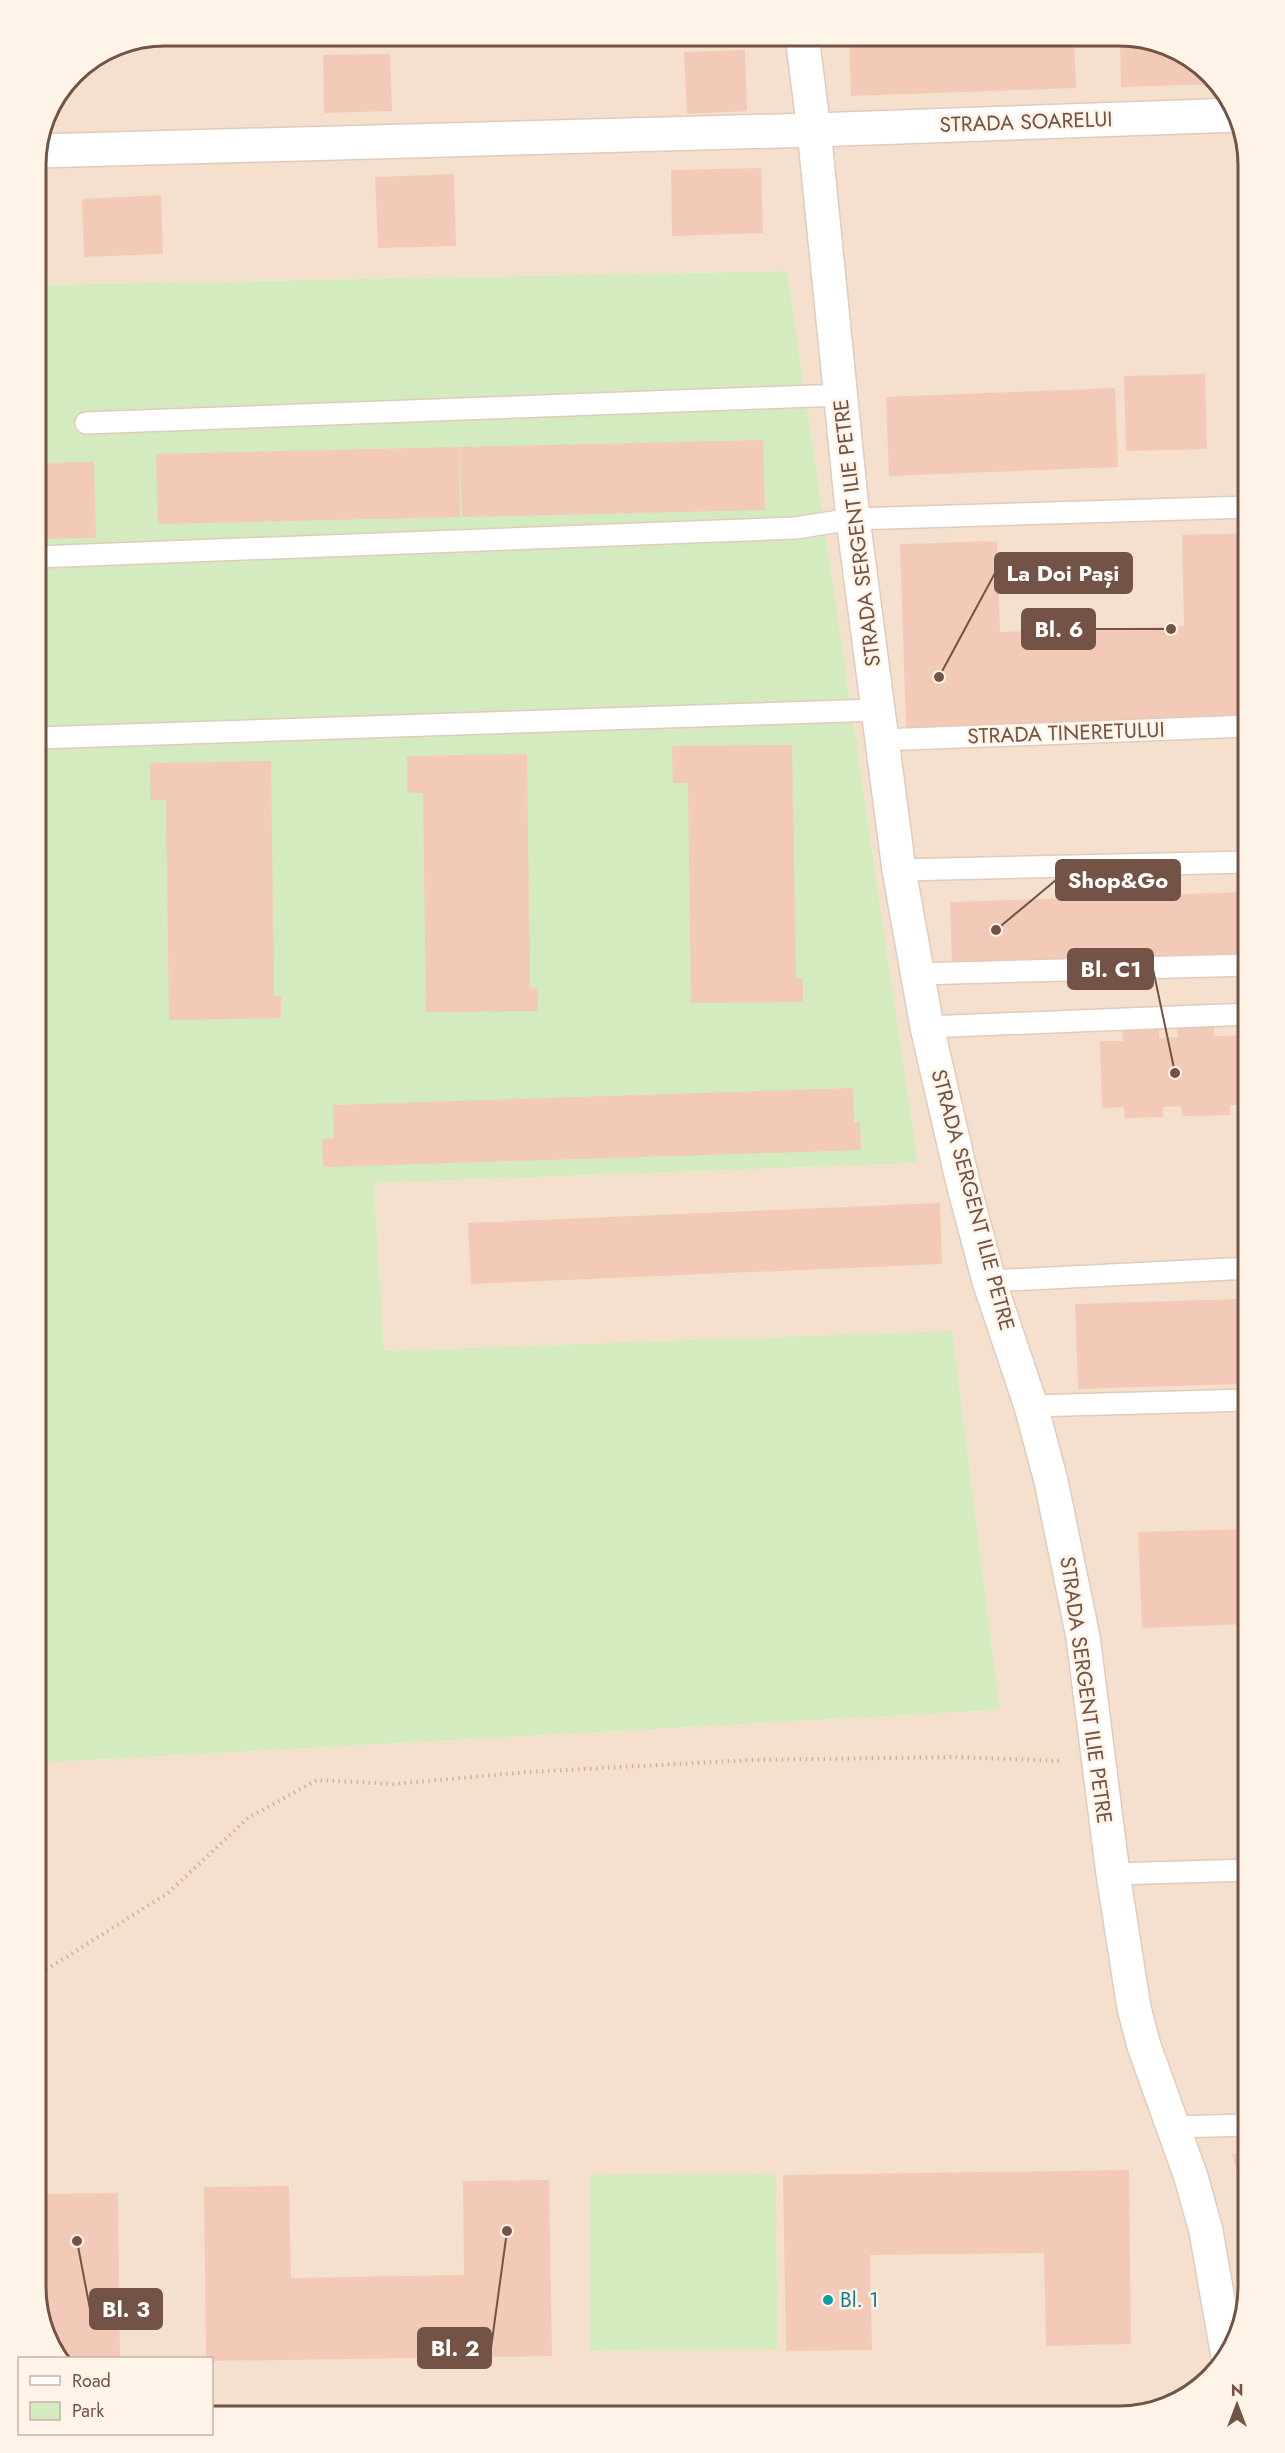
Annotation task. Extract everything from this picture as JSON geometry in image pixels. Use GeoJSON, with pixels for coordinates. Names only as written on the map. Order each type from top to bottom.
{"type":"FeatureCollection","features":[{"type":"Feature","properties":{"kind":"street","name":"STRADA SERGENT ILIE PETRE"},"geometry":{"type":"LineString","coordinates":[[803,47],[814,129],[853,519],[899,870],[927,1027],[963,1183],[990,1281],[1031,1406],[1061,1526],[1083,1637],[1113,1874],[1134,2008],[1144,2046],[1191,2177],[1206,2231],[1225,2341]]}},
{"type":"Feature","properties":{"kind":"street","name":"STRADA SOARELUI"},"geometry":{"type":"LineString","coordinates":[[48,151],[1227,115]]}},
{"type":"Feature","properties":{"kind":"lane"},"geometry":{"type":"LineString","coordinates":[[86,423],[841,395]]}},
{"type":"Feature","properties":{"kind":"lane"},"geometry":{"type":"LineString","coordinates":[[47,557],[795,528],[853,519],[1238,507]]}},
{"type":"Feature","properties":{"kind":"lane","name":"STRADA TINERETULUI"},"geometry":{"type":"LineString","coordinates":[[47,738],[880,725],[1238,726]]}},
{"type":"Feature","properties":{"kind":"lane"},"geometry":{"type":"LineString","coordinates":[[899,870],[1238,862]]}},
{"type":"Feature","properties":{"kind":"lane"},"geometry":{"type":"LineString","coordinates":[[918,974],[1238,965]]}},
{"type":"Feature","properties":{"kind":"lane"},"geometry":{"type":"LineString","coordinates":[[927,1027],[1238,1014]]}},
{"type":"Feature","properties":{"kind":"lane"},"geometry":{"type":"LineString","coordinates":[[990,1281],[1238,1269]]}},
{"type":"Feature","properties":{"kind":"lane"},"geometry":{"type":"LineString","coordinates":[[1031,1406],[1238,1400]]}},
{"type":"Feature","properties":{"kind":"lane"},"geometry":{"type":"LineString","coordinates":[[1113,1874],[1238,1870]]}},
{"type":"Feature","properties":{"kind":"lane"},"geometry":{"type":"LineString","coordinates":[[1172,2127],[1238,2125]]}},
{"type":"Feature","properties":{"kind":"path"},"geometry":{"type":"LineString","coordinates":[[46,1970],[168,1893],[248,1818],[317,1780],[393,1784],[528,1772],[764,1760],[955,1757],[1099,1762]]}},
{"type":"Feature","properties":{"kind":"shaded area"},"geometry":{"type":"Polygon","coordinates":[[[166,46],[1127,47],[1150,51],[1179,62],[1204,81],[1223,106],[1236,142],[1238,166],[1238,2287],[1234,2318],[1226,2340],[1209,2366],[1198,2377],[1179,2391],[1158,2400],[1119,2406],[213,2406],[213,2357],[69,2357],[53,2326],[46,2287],[46,1762],[1000,1710],[952,1332],[384,1351],[374,1183],[918,1163],[787,271],[47,285],[48,150],[62,106],[87,76],[106,62],[127,53],[166,46]]]}},
{"type":"Feature","properties":{"kind":"green space"},"geometry":{"type":"Polygon","coordinates":[[[787,271],[918,1163],[374,1183],[384,1351],[952,1331],[1000,1710],[46,1762],[47,285],[787,271]]]}},
{"type":"Feature","properties":{"kind":"green space"},"geometry":{"type":"Polygon","coordinates":[[[776,2174],[777,2349],[590,2351],[590,2175],[776,2174]]]}},
{"type":"Feature","properties":{"kind":"building"},"geometry":{"type":"Polygon","coordinates":[[[849,47],[1074,47],[1076,88],[851,96],[849,47]]]}},
{"type":"Feature","properties":{"kind":"building"},"geometry":{"type":"Polygon","coordinates":[[[1120,47],[1143,49],[1179,62],[1207,84],[1121,87],[1120,47]]]}},
{"type":"Feature","properties":{"kind":"building"},"geometry":{"type":"Polygon","coordinates":[[[745,50],[747,111],[687,114],[684,52],[745,50]]]}},
{"type":"Feature","properties":{"kind":"building"},"geometry":{"type":"Polygon","coordinates":[[[390,54],[392,111],[324,113],[323,55],[390,54]]]}},
{"type":"Feature","properties":{"kind":"building"},"geometry":{"type":"Polygon","coordinates":[[[761,168],[763,233],[672,236],[671,170],[761,168]]]}},
{"type":"Feature","properties":{"kind":"building"},"geometry":{"type":"Polygon","coordinates":[[[454,174],[456,246],[378,248],[375,177],[454,174]]]}},
{"type":"Feature","properties":{"kind":"building"},"geometry":{"type":"Polygon","coordinates":[[[161,195],[163,254],[84,257],[82,199],[161,195]]]}},
{"type":"Feature","properties":{"kind":"building"},"geometry":{"type":"Polygon","coordinates":[[[1205,374],[1207,449],[1126,451],[1124,376],[1205,374]]]}},
{"type":"Feature","properties":{"kind":"building"},"geometry":{"type":"Polygon","coordinates":[[[1115,388],[1118,467],[889,476],[886,397],[1115,388]]]}},
{"type":"Feature","properties":{"kind":"building"},"geometry":{"type":"Polygon","coordinates":[[[763,440],[765,510],[462,517],[460,447],[763,440]]]}},
{"type":"Feature","properties":{"kind":"building"},"geometry":{"type":"Polygon","coordinates":[[[459,447],[460,517],[158,524],[156,454],[459,447]]]}},
{"type":"Feature","properties":{"kind":"building"},"geometry":{"type":"Polygon","coordinates":[[[94,462],[96,538],[47,539],[47,463],[94,462]]]}},
{"type":"Feature","properties":{"kind":"building"},"geometry":{"type":"Polygon","coordinates":[[[1238,533],[1238,717],[906,728],[900,544],[997,541],[1000,632],[1184,626],[1182,535],[1238,533]]]}},
{"type":"Feature","properties":{"kind":"building"},"geometry":{"type":"Polygon","coordinates":[[[792,745],[796,979],[803,979],[803,1002],[691,1003],[688,783],[673,783],[672,746],[792,745]]]}},
{"type":"Feature","properties":{"kind":"building"},"geometry":{"type":"Polygon","coordinates":[[[527,754],[530,989],[537,988],[538,1011],[426,1012],[423,793],[407,793],[407,756],[527,754]]]}},
{"type":"Feature","properties":{"kind":"building"},"geometry":{"type":"Polygon","coordinates":[[[271,761],[274,996],[281,996],[281,1018],[169,1020],[166,800],[151,800],[150,763],[271,761]]]}},
{"type":"Feature","properties":{"kind":"building"},"geometry":{"type":"Polygon","coordinates":[[[1238,892],[1238,956],[952,965],[950,902],[1238,892]]]}},
{"type":"Feature","properties":{"kind":"building"},"geometry":{"type":"Polygon","coordinates":[[[1214,1026],[1214,1036],[1238,1035],[1238,1105],[1230,1105],[1230,1115],[1182,1116],[1181,1106],[1163,1107],[1163,1117],[1125,1118],[1124,1107],[1102,1108],[1100,1041],[1123,1041],[1122,1029],[1159,1028],[1159,1038],[1178,1037],[1177,1028],[1214,1026]]]}},
{"type":"Feature","properties":{"kind":"building"},"geometry":{"type":"Polygon","coordinates":[[[853,1088],[854,1122],[860,1122],[861,1150],[323,1167],[322,1139],[334,1138],[333,1105],[853,1088]]]}},
{"type":"Feature","properties":{"kind":"building"},"geometry":{"type":"Polygon","coordinates":[[[940,1203],[942,1264],[471,1284],[468,1223],[940,1203]]]}},
{"type":"Feature","properties":{"kind":"building"},"geometry":{"type":"Polygon","coordinates":[[[1238,1299],[1238,1384],[1078,1389],[1075,1304],[1238,1299]]]}},
{"type":"Feature","properties":{"kind":"building"},"geometry":{"type":"Polygon","coordinates":[[[1238,1529],[1238,1624],[1142,1628],[1138,1532],[1238,1529]]]}},
{"type":"Feature","properties":{"kind":"building"},"geometry":{"type":"Polygon","coordinates":[[[1232,2154],[1238,2154],[1238,2176],[1232,2154]]]}},
{"type":"Feature","properties":{"kind":"building","name":"Bl. 1"},"geometry":{"type":"Polygon","coordinates":[[[1129,2170],[1131,2344],[1046,2346],[1044,2253],[870,2255],[872,2350],[786,2351],[783,2175],[1129,2170]]]}},
{"type":"Feature","properties":{"kind":"building"},"geometry":{"type":"Polygon","coordinates":[[[549,2180],[552,2356],[213,2361],[213,2357],[206,2357],[204,2187],[289,2186],[291,2278],[464,2275],[463,2181],[549,2180]]]}},
{"type":"Feature","properties":{"kind":"building"},"geometry":{"type":"Polygon","coordinates":[[[118,2193],[120,2357],[69,2357],[62,2347],[49,2311],[46,2287],[46,2194],[118,2193]]]}},
{"type":"Feature","properties":{"kind":"place","name":"Bl. 6"},"geometry":{"type":"Point","coordinates":[1171,629]}},
{"type":"Feature","properties":{"kind":"place","name":"La Doi Pași"},"geometry":{"type":"Point","coordinates":[939,677]}},
{"type":"Feature","properties":{"kind":"place","name":"Shop&Go"},"geometry":{"type":"Point","coordinates":[996,930]}},
{"type":"Feature","properties":{"kind":"place","name":"Bl. C1"},"geometry":{"type":"Point","coordinates":[1175,1073]}},
{"type":"Feature","properties":{"kind":"place","name":"Bl. 2"},"geometry":{"type":"Point","coordinates":[507,2231]}},
{"type":"Feature","properties":{"kind":"place","name":"Bl. 3"},"geometry":{"type":"Point","coordinates":[77,2241]}},
{"type":"Feature","properties":{"kind":"place","name":"Bl. 1"},"geometry":{"type":"Point","coordinates":[828,2300]}}]}
